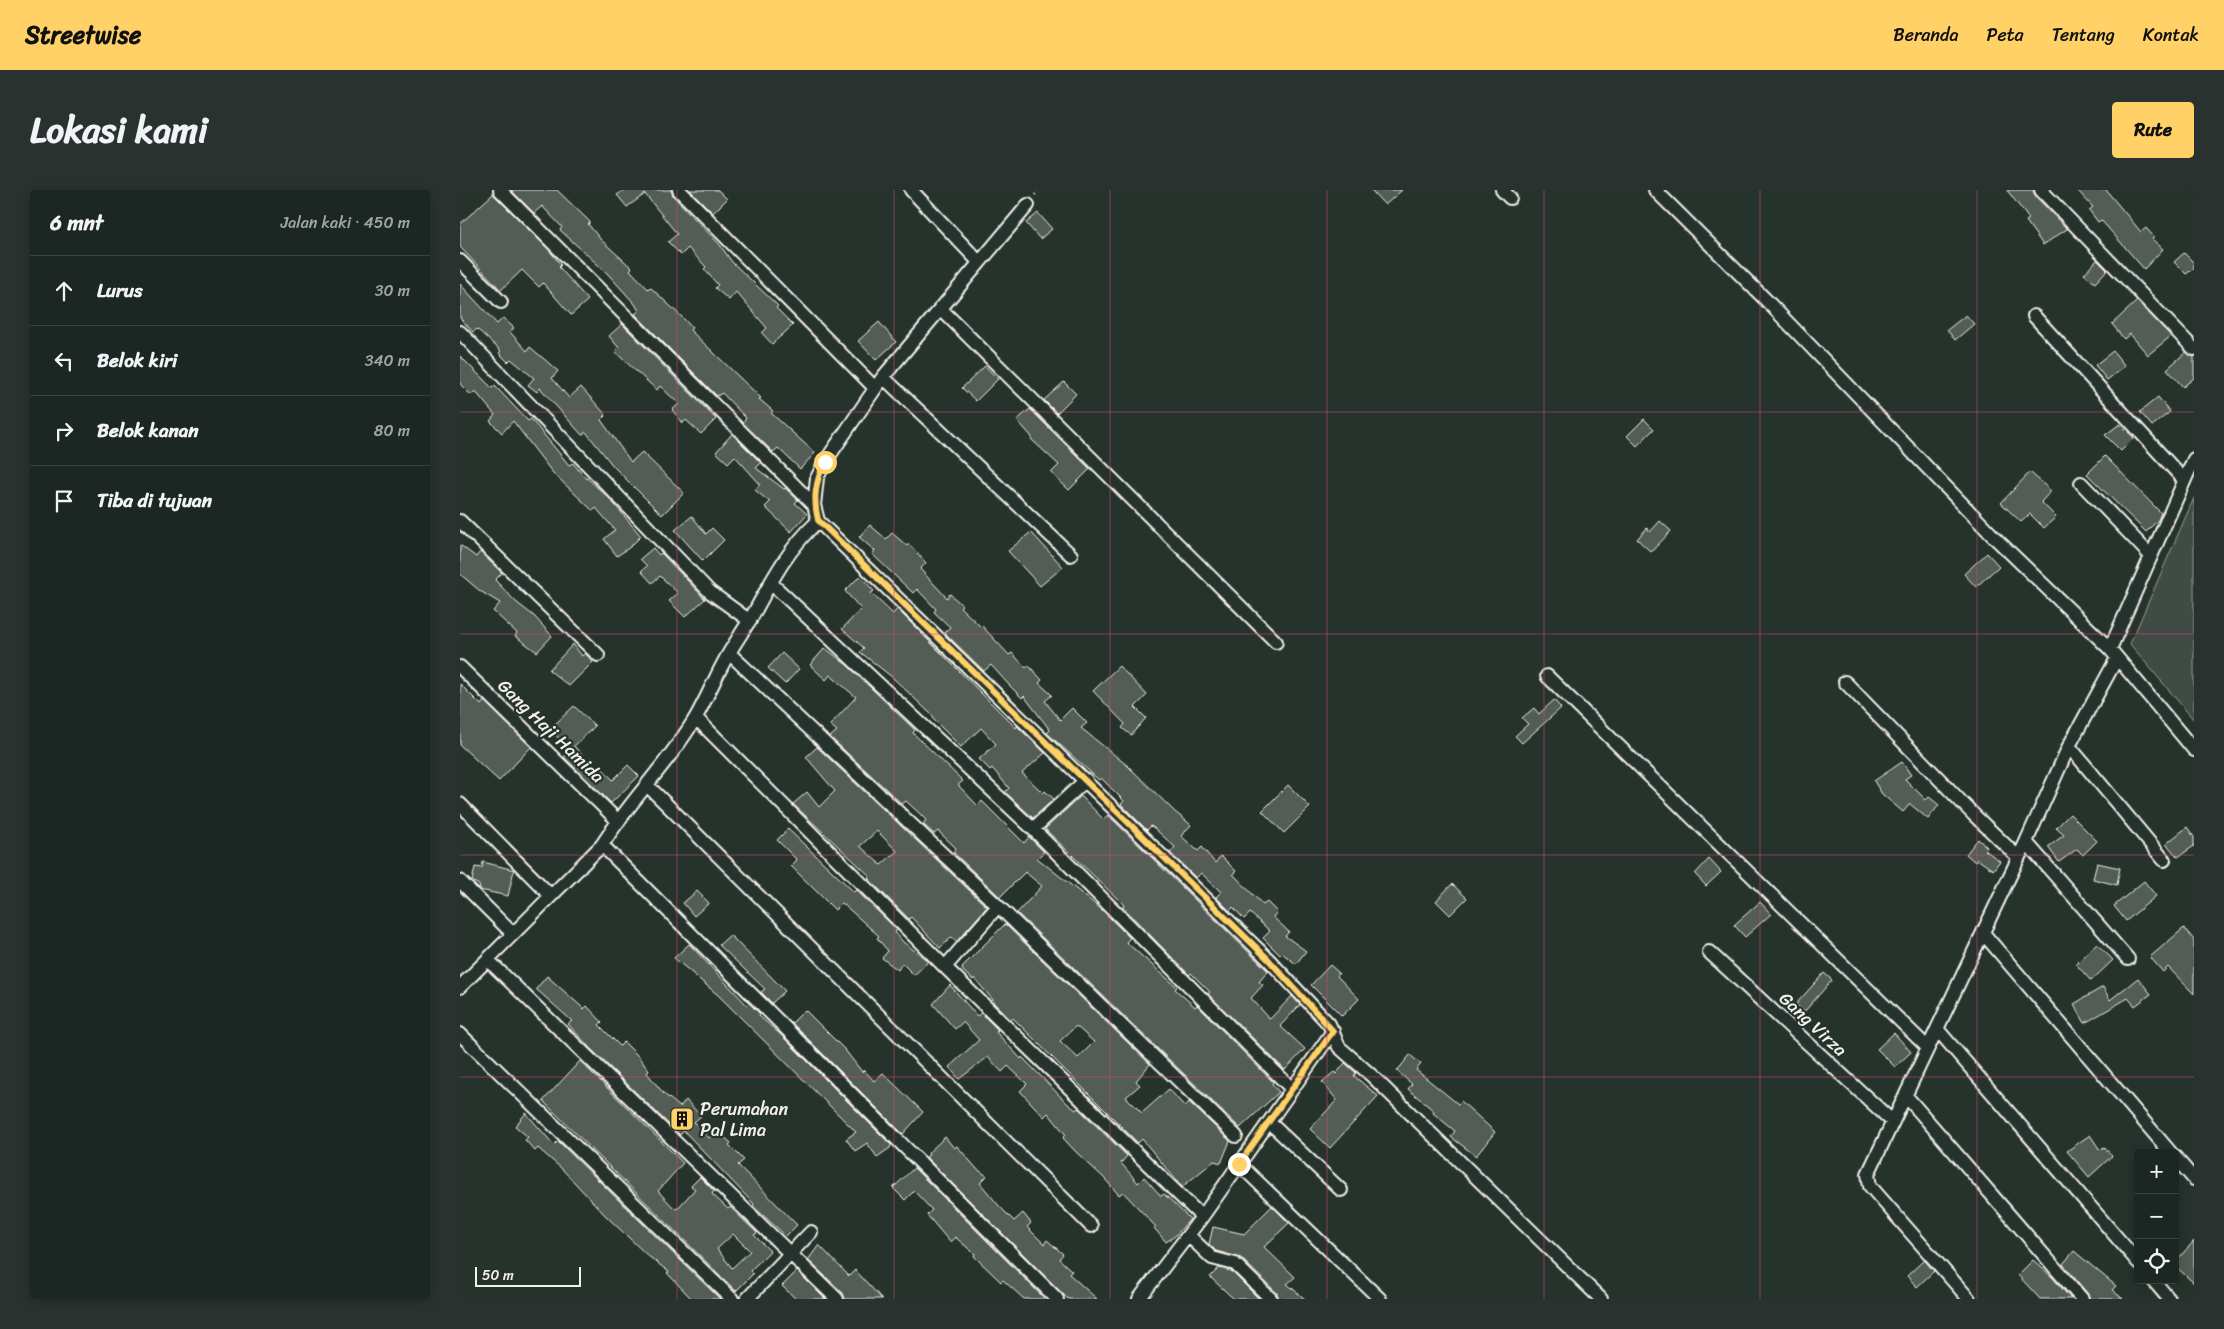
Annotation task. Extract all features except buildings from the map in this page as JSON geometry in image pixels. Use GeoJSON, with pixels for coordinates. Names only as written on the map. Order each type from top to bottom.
{"type":"FeatureCollection","features":[{"type":"Feature","properties":{"kind":"street"},"geometry":{"type":"LineString","coordinates":[[500,190],[814,505]]}},
{"type":"Feature","properties":{"kind":"street"},"geometry":{"type":"LineString","coordinates":[[679,190],[875,388]]}},
{"type":"Feature","properties":{"kind":"street"},"geometry":{"type":"LineString","coordinates":[[911,190],[980,262]]}},
{"type":"Feature","properties":{"kind":"street"},"geometry":{"type":"LineString","coordinates":[[1654,190],[1778,313],[1996,539],[2113,654],[2194,750]]}},
{"type":"Feature","properties":{"kind":"street"},"geometry":{"type":"LineString","coordinates":[[2041,190],[2194,349]]}},
{"type":"Feature","properties":{"kind":"street"},"geometry":{"type":"LineString","coordinates":[[1028,205],[883,377],[825,462],[817,478],[814,505],[818,520],[1268,959],[1333,1031],[1339,1047],[1372,1076],[1601,1299]]}},
{"type":"Feature","properties":{"kind":"street"},"geometry":{"type":"LineString","coordinates":[[460,261],[501,302]]}},
{"type":"Feature","properties":{"kind":"street"},"geometry":{"type":"LineString","coordinates":[[940,308],[1276,642]]}},
{"type":"Feature","properties":{"kind":"street"},"geometry":{"type":"LineString","coordinates":[[2034,316],[2184,480]]}},
{"type":"Feature","properties":{"kind":"street"},"geometry":{"type":"LineString","coordinates":[[460,332],[710,592],[750,621]]}},
{"type":"Feature","properties":{"kind":"street"},"geometry":{"type":"LineString","coordinates":[[883,377],[1071,555]]}},
{"type":"Feature","properties":{"kind":"street"},"geometry":{"type":"LineString","coordinates":[[1969,1299],[1870,1186],[1868,1174],[2113,654],[2151,556],[2194,459]]}},
{"type":"Feature","properties":{"kind":"street"},"geometry":{"type":"LineString","coordinates":[[2081,483],[2151,556]]}},
{"type":"Feature","properties":{"kind":"street"},"geometry":{"type":"LineString","coordinates":[[460,987],[550,895],[602,846],[617,820],[647,785],[696,718],[729,653],[750,621],[798,538],[818,520]]}},
{"type":"Feature","properties":{"kind":"street"},"geometry":{"type":"LineString","coordinates":[[460,521],[598,655]]}},
{"type":"Feature","properties":{"kind":"street"},"geometry":{"type":"LineString","coordinates":[[771,582],[1032,829],[1292,1089]]}},
{"type":"Feature","properties":{"kind":"street"},"geometry":{"type":"LineString","coordinates":[[729,653],[998,906],[1236,1136]]}},
{"type":"Feature","properties":{"kind":"street","name":"Gang Haji Hamida"},"geometry":{"type":"LineString","coordinates":[[460,667],[617,820]]}},
{"type":"Feature","properties":{"kind":"street"},"geometry":{"type":"LineString","coordinates":[[1547,676],[1928,1048]]}},
{"type":"Feature","properties":{"kind":"street"},"geometry":{"type":"LineString","coordinates":[[1845,682],[1954,796],[2018,857]]}},
{"type":"Feature","properties":{"kind":"street"},"geometry":{"type":"LineString","coordinates":[[696,718],[945,967],[1202,1217]]}},
{"type":"Feature","properties":{"kind":"street"},"geometry":{"type":"LineString","coordinates":[[2069,746],[2164,860]]}},
{"type":"Feature","properties":{"kind":"street"},"geometry":{"type":"LineString","coordinates":[[1032,829],[1086,780]]}},
{"type":"Feature","properties":{"kind":"street"},"geometry":{"type":"LineString","coordinates":[[647,785],[1091,1226]]}},
{"type":"Feature","properties":{"kind":"street"},"geometry":{"type":"LineString","coordinates":[[460,804],[550,895]]}},
{"type":"Feature","properties":{"kind":"street"},"geometry":{"type":"LineString","coordinates":[[2026,842],[2128,959]]}},
{"type":"Feature","properties":{"kind":"street"},"geometry":{"type":"LineString","coordinates":[[602,846],[1056,1299]]}},
{"type":"Feature","properties":{"kind":"street"},"geometry":{"type":"LineString","coordinates":[[460,881],[512,933]]}},
{"type":"Feature","properties":{"kind":"street"},"geometry":{"type":"LineString","coordinates":[[945,967],[998,906]]}},
{"type":"Feature","properties":{"kind":"street"},"geometry":{"type":"LineString","coordinates":[[1982,933],[2168,1149]]}},
{"type":"Feature","properties":{"kind":"street","name":"Gang Virza"},"geometry":{"type":"LineString","coordinates":[[1709,952],[1893,1122]]}},
{"type":"Feature","properties":{"kind":"street"},"geometry":{"type":"LineString","coordinates":[[488,960],[837,1299]]}},
{"type":"Feature","properties":{"kind":"street"},"geometry":{"type":"LineString","coordinates":[[1936,1029],[2134,1257]]}},
{"type":"Feature","properties":{"kind":"street"},"geometry":{"type":"LineString","coordinates":[[1139,1299],[1202,1217],[1333,1031]]}},
{"type":"Feature","properties":{"kind":"street"},"geometry":{"type":"LineString","coordinates":[[460,1034],[732,1299]]}},
{"type":"Feature","properties":{"kind":"street"},"geometry":{"type":"LineString","coordinates":[[1906,1096],[2082,1299]]}},
{"type":"Feature","properties":{"kind":"street"},"geometry":{"type":"LineString","coordinates":[[1269,1122],[1341,1190]]}},
{"type":"Feature","properties":{"kind":"street"},"geometry":{"type":"LineString","coordinates":[[2179,1162],[2194,1179]]}},
{"type":"Feature","properties":{"kind":"street"},"geometry":{"type":"LineString","coordinates":[[1239,1164],[1380,1299]]}},
{"type":"Feature","properties":{"kind":"street"},"geometry":{"type":"LineString","coordinates":[[747,1299],[811,1232]]}},
{"type":"Feature","properties":{"kind":"street"},"geometry":{"type":"LineString","coordinates":[[1188,1235],[1212,1258],[1234,1264],[1270,1299]]}},
{"type":"Feature","properties":{"kind":"street"},"geometry":{"type":"LineString","coordinates":[[2156,1284],[2169,1299]]}},
{"type":"Feature","properties":{"kind":"shaded area"},"geometry":{"type":"Polygon","coordinates":[[[2194,498],[2194,720],[2130,644],[2194,498]]]}},
{"type":"Feature","properties":{"kind":"place","name":"Perumahan Pal Lima"},"geometry":{"type":"Point","coordinates":[682,1119]}},
{"type":"Feature","properties":{"kind":"route"},"geometry":{"type":"LineString","coordinates":[[825,462],[817,478],[814,505],[818,520],[1268,959],[1329,1024],[1333,1031],[1239,1164]]}}]}
